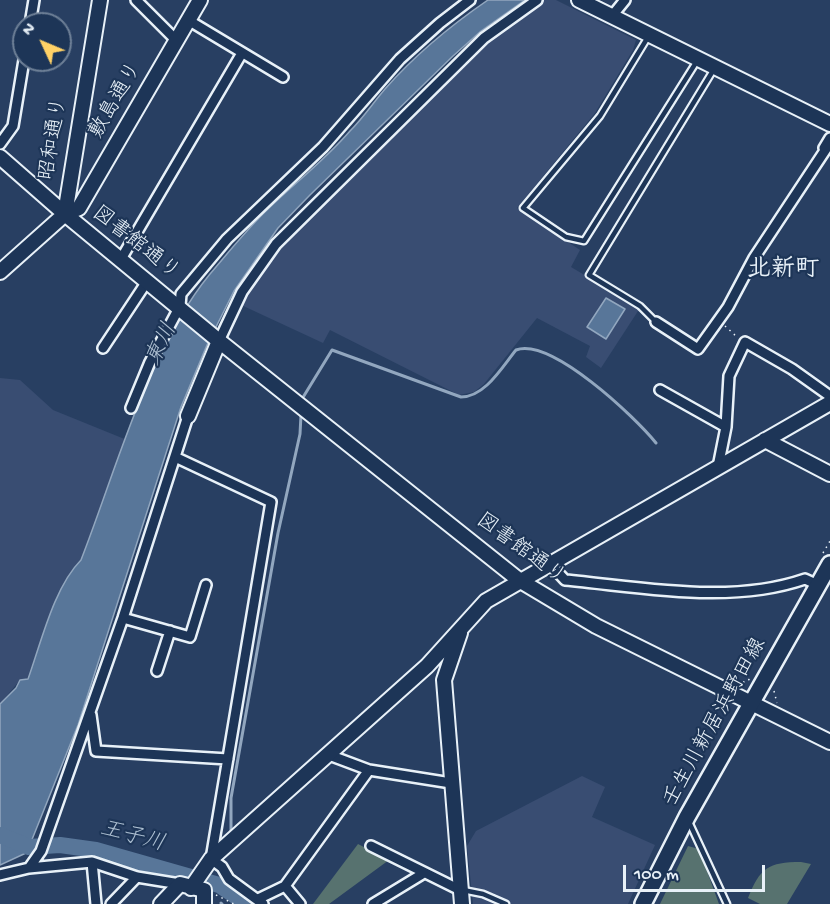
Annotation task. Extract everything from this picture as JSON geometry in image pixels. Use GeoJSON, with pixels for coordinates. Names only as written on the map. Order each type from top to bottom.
{"type":"FeatureCollection","features":[{"type":"Feature","properties":{"kind":"main road","name":"壬生川新居浜野田線"},"geometry":{"type":"LineString","coordinates":[[644,904],[687,817],[818,585],[824,562]]}},
{"type":"Feature","properties":{"kind":"street","name":"昭和通り"},"geometry":{"type":"LineString","coordinates":[[64,214],[100,0]]}},
{"type":"Feature","properties":{"kind":"street"},"geometry":{"type":"LineString","coordinates":[[135,0],[176,40]]}},
{"type":"Feature","properties":{"kind":"street","name":"敷島通り"},"geometry":{"type":"LineString","coordinates":[[0,272],[64,214],[80,208],[200,0]]}},
{"type":"Feature","properties":{"kind":"street"},"geometry":{"type":"LineString","coordinates":[[131,408],[150,362],[180,306],[181,294],[227,239],[323,147],[400,59],[440,22],[470,0]]}},
{"type":"Feature","properties":{"kind":"street"},"geometry":{"type":"LineString","coordinates":[[29,868],[41,851],[90,712],[188,416],[242,292],[276,244],[484,38],[537,0]]}},
{"type":"Feature","properties":{"kind":"street"},"geometry":{"type":"LineString","coordinates":[[579,0],[830,124]]}},
{"type":"Feature","properties":{"kind":"street"},"geometry":{"type":"LineString","coordinates":[[612,16],[626,0]]}},
{"type":"Feature","properties":{"kind":"street"},"geometry":{"type":"LineString","coordinates":[[188,20],[284,77]]}},
{"type":"Feature","properties":{"kind":"street"},"geometry":{"type":"LineString","coordinates":[[121,259],[242,53]]}},
{"type":"Feature","properties":{"kind":"street"},"geometry":{"type":"LineString","coordinates":[[0,144],[13,126],[22,72]]}},
{"type":"Feature","properties":{"kind":"street"},"geometry":{"type":"LineString","coordinates":[[656,322],[698,349],[754,258],[826,149],[824,148],[830,138]]}},
{"type":"Feature","properties":{"kind":"street","name":"図書館通り"},"geometry":{"type":"LineString","coordinates":[[2,164],[180,306],[219,341],[519,580],[596,627],[830,742]]}},
{"type":"Feature","properties":{"kind":"street"},"geometry":{"type":"LineString","coordinates":[[103,348],[148,280]]}},
{"type":"Feature","properties":{"kind":"street"},"geometry":{"type":"LineString","coordinates":[[718,467],[726,427],[729,376],[745,342],[792,369],[830,396]]}},
{"type":"Feature","properties":{"kind":"street"},"geometry":{"type":"LineString","coordinates":[[660,390],[726,427]]}},
{"type":"Feature","properties":{"kind":"street"},"geometry":{"type":"LineString","coordinates":[[195,892],[202,870],[212,859],[427,666],[486,601],[830,403]]}},
{"type":"Feature","properties":{"kind":"street"},"geometry":{"type":"LineString","coordinates":[[765,440],[830,474]]}},
{"type":"Feature","properties":{"kind":"street"},"geometry":{"type":"LineString","coordinates":[[175,457],[271,502],[212,859]]}},
{"type":"Feature","properties":{"kind":"street"},"geometry":{"type":"LineString","coordinates":[[551,565],[565,580],[691,591],[717,592],[780,587],[805,579],[818,585]]}},
{"type":"Feature","properties":{"kind":"street"},"geometry":{"type":"LineString","coordinates":[[123,618],[190,637],[206,585]]}},
{"type":"Feature","properties":{"kind":"street"},"geometry":{"type":"LineString","coordinates":[[462,904],[444,681],[463,626]]}},
{"type":"Feature","properties":{"kind":"street"},"geometry":{"type":"LineString","coordinates":[[157,671],[170,631]]}},
{"type":"Feature","properties":{"kind":"street"},"geometry":{"type":"LineString","coordinates":[[427,666],[437,670],[444,681]]}},
{"type":"Feature","properties":{"kind":"street"},"geometry":{"type":"LineString","coordinates":[[90,712],[96,751],[228,759]]}},
{"type":"Feature","properties":{"kind":"street"},"geometry":{"type":"LineString","coordinates":[[329,755],[369,770],[452,783]]}},
{"type":"Feature","properties":{"kind":"street"},"geometry":{"type":"LineString","coordinates":[[212,859],[222,867],[229,879],[260,901],[285,886],[369,770]]}},
{"type":"Feature","properties":{"kind":"street"},"geometry":{"type":"LineString","coordinates":[[371,846],[460,890]]}},
{"type":"Feature","properties":{"kind":"street"},"geometry":{"type":"LineString","coordinates":[[41,851],[54,866]]}},
{"type":"Feature","properties":{"kind":"street"},"geometry":{"type":"LineString","coordinates":[[0,875],[29,868],[92,862],[137,877],[195,892]]}},
{"type":"Feature","properties":{"kind":"street"},"geometry":{"type":"LineString","coordinates":[[92,862],[96,904]]}},
{"type":"Feature","properties":{"kind":"street"},"geometry":{"type":"LineString","coordinates":[[373,904],[424,873]]}},
{"type":"Feature","properties":{"kind":"street"},"geometry":{"type":"LineString","coordinates":[[111,904],[137,877]]}},
{"type":"Feature","properties":{"kind":"street"},"geometry":{"type":"LineString","coordinates":[[285,886],[300,904]]}},
{"type":"Feature","properties":{"kind":"street"},"geometry":{"type":"LineString","coordinates":[[161,904],[195,892]]}},
{"type":"Feature","properties":{"kind":"lane"},"geometry":{"type":"LineString","coordinates":[[650,35],[600,116],[523,208],[566,237],[585,241],[699,59]]}},
{"type":"Feature","properties":{"kind":"lane"},"geometry":{"type":"LineString","coordinates":[[656,322],[640,306],[589,275],[716,67]]}},
{"type":"Feature","properties":{"kind":"lane"},"geometry":{"type":"LineString","coordinates":[[687,817],[728,903]]}},
{"type":"Feature","properties":{"kind":"lane"},"geometry":{"type":"LineString","coordinates":[[460,890],[483,894],[506,904]]}},
{"type":"Feature","properties":{"kind":"path"},"geometry":{"type":"LineString","coordinates":[[718,319],[745,342]]}},
{"type":"Feature","properties":{"kind":"path"},"geometry":{"type":"LineString","coordinates":[[824,562],[830,541]]}},
{"type":"Feature","properties":{"kind":"path"},"geometry":{"type":"LineString","coordinates":[[733,682],[746,682],[752,677]]}},
{"type":"Feature","properties":{"kind":"path"},"geometry":{"type":"LineString","coordinates":[[774,687],[774,697],[778,705]]}},
{"type":"Feature","properties":{"kind":"path"},"geometry":{"type":"LineString","coordinates":[[195,892],[234,904]]}},
{"type":"Feature","properties":{"kind":"shaded area"},"geometry":{"type":"Polygon","coordinates":[[[488,0],[525,0],[481,31],[453,56],[310,195],[278,228],[234,291],[207,345],[181,407],[78,725],[29,847],[26,853],[0,865],[0,704],[16,688],[20,680],[28,679],[56,600],[63,585],[81,560],[135,411],[168,338],[210,274],[268,209],[340,142],[385,89],[421,52],[488,0]]]}},
{"type":"Feature","properties":{"kind":"shaded area"},"geometry":{"type":"Polygon","coordinates":[[[542,0],[556,0],[636,40],[633,50],[595,113],[517,208],[580,250],[571,267],[640,308],[601,368],[586,357],[590,346],[537,318],[484,384],[474,392],[459,395],[330,330],[323,343],[239,304],[271,256],[313,210],[486,41],[542,0]]]}},
{"type":"Feature","properties":{"kind":"shaded area"},"geometry":{"type":"Polygon","coordinates":[[[606,298],[625,309],[606,339],[587,327],[606,298]]]}},
{"type":"Feature","properties":{"kind":"shaded area"},"geometry":{"type":"Polygon","coordinates":[[[0,378],[20,380],[53,410],[127,440],[81,560],[74,567],[53,608],[27,679],[20,680],[0,704],[0,378]]]}},
{"type":"Feature","properties":{"kind":"shaded area"},"geometry":{"type":"Polygon","coordinates":[[[582,776],[605,787],[592,817],[655,845],[628,904],[473,904],[467,846],[476,831],[582,776]]]}},
{"type":"Feature","properties":{"kind":"green space"},"geometry":{"type":"Polygon","coordinates":[[[358,844],[389,860],[329,904],[313,904],[358,844]]]}},
{"type":"Feature","properties":{"kind":"green space"},"geometry":{"type":"Polygon","coordinates":[[[688,846],[699,849],[719,904],[660,904],[688,846]]]}},
{"type":"Feature","properties":{"kind":"green space"},"geometry":{"type":"Polygon","coordinates":[[[780,863],[811,864],[787,904],[760,904],[748,898],[761,873],[780,863]]]}},
{"type":"Feature","properties":{"kind":"waterway"},"geometry":{"type":"LineString","coordinates":[[302,399],[332,350],[461,397],[470,396],[485,387],[516,350],[531,349],[550,355],[591,382],[612,399],[656,443]]}},
{"type":"Feature","properties":{"kind":"waterway"},"geometry":{"type":"LineString","coordinates":[[231,830],[231,798],[278,533],[300,434],[301,415]]}},
{"type":"Feature","properties":{"kind":"waterway","name":"王子川"},"geometry":{"type":"LineString","coordinates":[[0,835],[29,847],[60,845],[96,850],[219,885],[247,904]]}},
{"type":"Feature","properties":{"kind":"waterway","name":"王子川"},"geometry":{"type":"LineString","coordinates":[[219,885],[220,892]]}},
{"type":"Feature","properties":{"kind":"district","name":"北新町"},"geometry":{"type":"Point","coordinates":[783,271]}},
{"type":"Feature","properties":{"kind":"water label","name":"東川"},"geometry":{"type":"Point","coordinates":[163,345]}}]}
